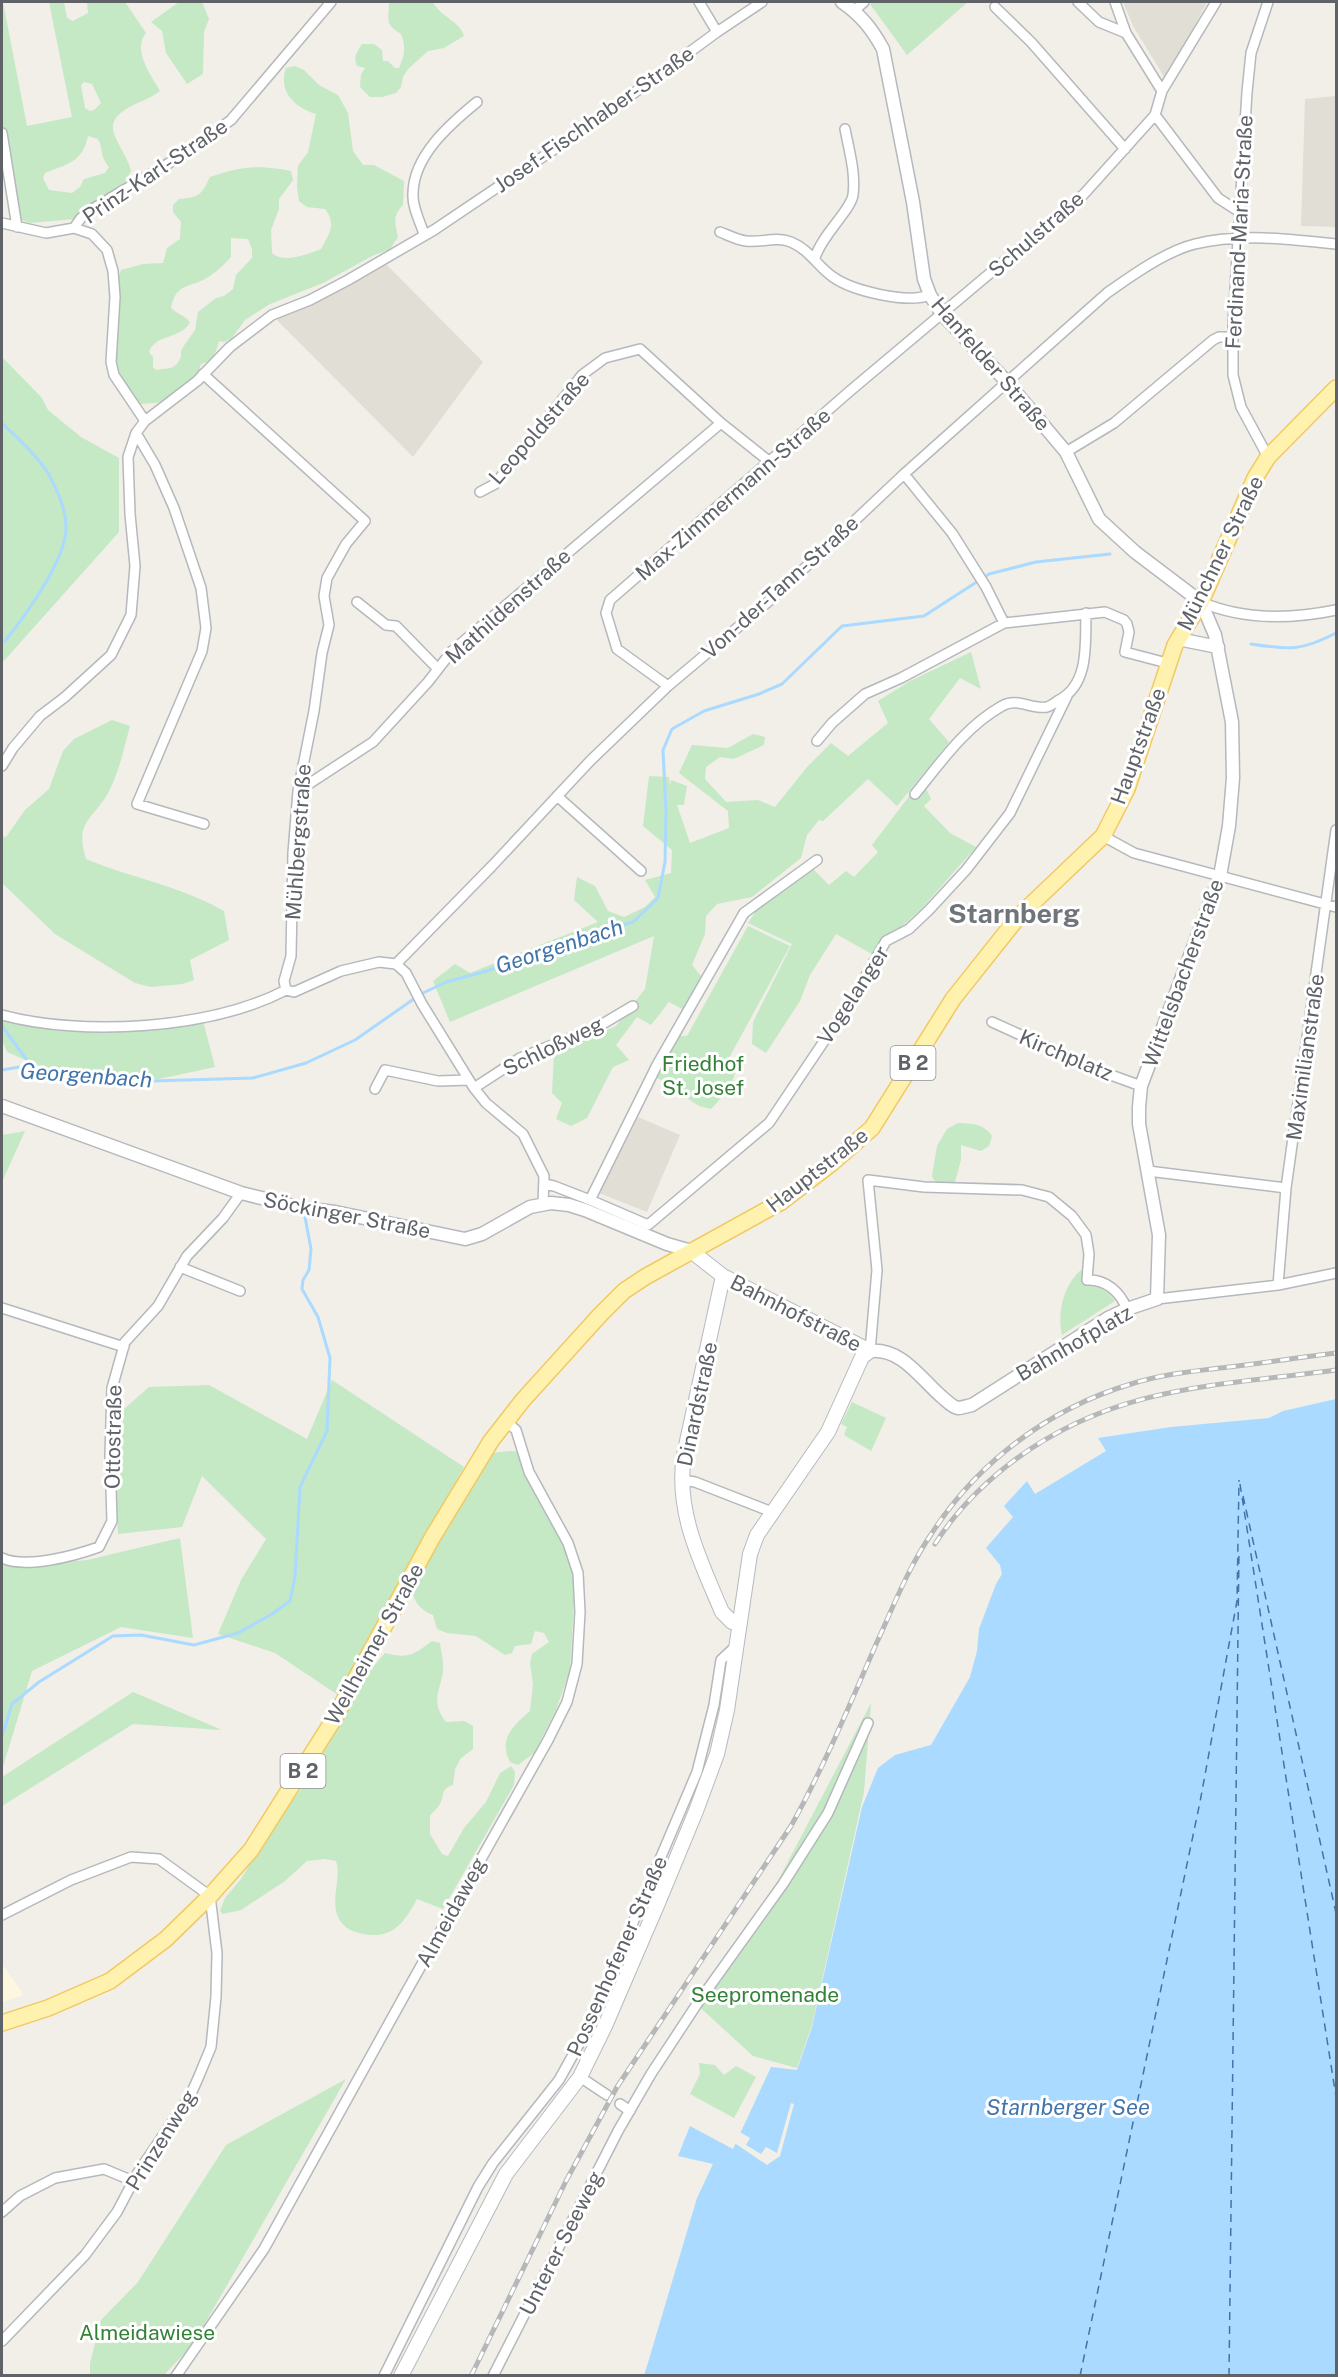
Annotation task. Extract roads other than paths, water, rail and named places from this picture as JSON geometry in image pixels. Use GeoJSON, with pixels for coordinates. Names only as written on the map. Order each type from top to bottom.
{"type":"FeatureCollection","features":[{"type":"Feature","properties":{"kind":"main road","name":"Münchner Straße"},"geometry":{"type":"LineString","coordinates":[[1178,639],[1201,602],[1241,507],[1268,457],[1336,388]]}},
{"type":"Feature","properties":{"kind":"main road","name":"Hauptstraße"},"geometry":{"type":"LineString","coordinates":[[691,1251],[781,1203],[832,1164],[872,1128],[952,999],[967,979],[1019,916],[1103,836],[1127,789],[1167,663],[1178,639]]}},
{"type":"Feature","properties":{"kind":"main road","name":"Bahnhofstraße"},"geometry":{"type":"LineString","coordinates":[[691,1251],[723,1276],[870,1351]]}},
{"type":"Feature","properties":{"kind":"main road","name":"Weilheimer Straße"},"geometry":{"type":"LineString","coordinates":[[2,2023],[48,2008],[110,1981],[147,1955],[210,1896],[251,1850],[298,1779],[334,1719],[438,1529],[476,1464],[506,1421],[554,1365],[624,1291],[691,1251]]}},
{"type":"Feature","properties":{"kind":"main road","name":"Dinardstraße"},"geometry":{"type":"LineString","coordinates":[[723,1276],[684,1455],[682,1480],[687,1527],[722,1612],[732,1622],[740,1623]]}},
{"type":"Feature","properties":{"kind":"main road","name":"Possenhofener Straße"},"geometry":{"type":"LineString","coordinates":[[401,2376],[506,2174],[580,2077],[605,2026],[700,1801],[717,1754],[727,1710],[750,1554],[757,1535],[828,1432],[862,1358],[870,1351]]}},
{"type":"Feature","properties":{"kind":"street","name":"Prinz-Karl-Straße"},"geometry":{"type":"LineString","coordinates":[[2,224],[46,233],[74,228],[81,218],[94,208],[189,151],[231,120],[331,2]]}},
{"type":"Feature","properties":{"kind":"street"},"geometry":{"type":"LineString","coordinates":[[699,2],[717,32]]}},
{"type":"Feature","properties":{"kind":"street","name":"Josef-Fischhaber-Straße"},"geometry":{"type":"LineString","coordinates":[[2,766],[13,748],[40,716],[65,697],[111,655],[131,615],[135,566],[128,457],[136,433],[145,421],[197,381],[230,347],[272,315],[310,300],[434,230],[593,123],[717,32],[762,2]]}},
{"type":"Feature","properties":{"kind":"street","name":"Hanfelder Straße"},"geometry":{"type":"LineString","coordinates":[[842,2],[860,6],[883,50],[913,202],[924,279],[930,295],[942,314],[1007,382],[1066,452],[1099,519],[1110,531],[1201,602],[1210,619],[1218,647]]}},
{"type":"Feature","properties":{"kind":"street"},"geometry":{"type":"LineString","coordinates":[[1078,2],[1099,22],[1126,33]]}},
{"type":"Feature","properties":{"kind":"street"},"geometry":{"type":"LineString","coordinates":[[1115,2],[1126,33],[1162,91]]}},
{"type":"Feature","properties":{"kind":"street","name":"Schulstraße"},"geometry":{"type":"LineString","coordinates":[[942,314],[1084,194],[1155,115],[1162,91],[1216,2]]}},
{"type":"Feature","properties":{"kind":"street","name":"Ferdinand-Maria-Straße"},"geometry":{"type":"LineString","coordinates":[[1268,2],[1250,60],[1238,210],[1239,239],[1232,337],[1233,375],[1236,391],[1250,426],[1268,457]]}},
{"type":"Feature","properties":{"kind":"street"},"geometry":{"type":"LineString","coordinates":[[995,7],[1031,42],[1125,149]]}},
{"type":"Feature","properties":{"kind":"street"},"geometry":{"type":"LineString","coordinates":[[424,234],[412,196],[416,174],[431,148],[454,121],[477,102]]}},
{"type":"Feature","properties":{"kind":"street"},"geometry":{"type":"LineString","coordinates":[[1155,115],[1218,198],[1238,210]]}},
{"type":"Feature","properties":{"kind":"street"},"geometry":{"type":"LineString","coordinates":[[815,258],[823,240],[854,196],[845,129]]}},
{"type":"Feature","properties":{"kind":"street"},"geometry":{"type":"LineString","coordinates":[[2,133],[17,227]]}},
{"type":"Feature","properties":{"kind":"street"},"geometry":{"type":"LineString","coordinates":[[74,228],[92,234],[107,250],[113,271],[115,297],[111,362],[114,375],[145,421]]}},
{"type":"Feature","properties":{"kind":"street"},"geometry":{"type":"LineString","coordinates":[[720,232],[747,241],[774,238],[790,242],[808,251],[831,276],[857,289],[912,298],[930,295]]}},
{"type":"Feature","properties":{"kind":"street","name":"Von-der-Tann-Straße"},"geometry":{"type":"LineString","coordinates":[[396,964],[492,866],[591,759],[668,686],[775,596],[904,474],[1107,293],[1144,267],[1194,244],[1239,239],[1271,239],[1336,244]]}},
{"type":"Feature","properties":{"kind":"street","name":"Max-Zimmermann-Straße"},"geometry":{"type":"LineString","coordinates":[[668,686],[617,649],[606,613],[610,600],[942,314]]}},
{"type":"Feature","properties":{"kind":"street"},"geometry":{"type":"LineString","coordinates":[[1066,452],[1114,423],[1213,340],[1219,337],[1232,337]]}},
{"type":"Feature","properties":{"kind":"street","name":"Leopoldstraße"},"geometry":{"type":"LineString","coordinates":[[480,492],[495,484],[582,375],[605,358],[640,350],[721,423],[770,462]]}},
{"type":"Feature","properties":{"kind":"street","name":"Mühlbergstraße"},"geometry":{"type":"LineString","coordinates":[[202,374],[365,521],[346,544],[327,578],[324,596],[329,626],[322,653],[314,711],[298,791],[293,853],[291,956],[284,981],[286,990]]}},
{"type":"Feature","properties":{"kind":"street","name":"Mathildenstraße"},"geometry":{"type":"LineString","coordinates":[[298,791],[373,742],[452,651],[721,423]]}},
{"type":"Feature","properties":{"kind":"street"},"geometry":{"type":"LineString","coordinates":[[136,433],[155,465],[174,508],[201,588],[206,628],[202,651],[137,804],[204,824]]}},
{"type":"Feature","properties":{"kind":"street"},"geometry":{"type":"LineString","coordinates":[[904,474],[952,533],[986,587],[1004,623]]}},
{"type":"Feature","properties":{"kind":"street"},"geometry":{"type":"LineString","coordinates":[[357,602],[386,625],[396,626],[438,669]]}},
{"type":"Feature","properties":{"kind":"street"},"geometry":{"type":"LineString","coordinates":[[1201,602],[1235,613],[1270,616],[1336,610]]}},
{"type":"Feature","properties":{"kind":"street"},"geometry":{"type":"LineString","coordinates":[[817,741],[832,723],[865,694],[901,678],[1004,623],[1104,612],[1124,620],[1127,624],[1129,632],[1125,652],[1167,663]]}},
{"type":"Feature","properties":{"kind":"street"},"geometry":{"type":"LineString","coordinates":[[915,794],[977,721],[1005,704],[1015,702],[1046,707],[1067,696],[1081,675],[1084,663],[1086,613]]}},
{"type":"Feature","properties":{"kind":"street"},"geometry":{"type":"LineString","coordinates":[[1178,639],[1218,647]]}},
{"type":"Feature","properties":{"kind":"street","name":"Wittelsbacherstraße"},"geometry":{"type":"LineString","coordinates":[[1157,1299],[1159,1235],[1139,1124],[1142,1086],[1220,876],[1229,826],[1233,778],[1232,723],[1218,647]]}},
{"type":"Feature","properties":{"kind":"street","name":"Vogelanger"},"geometry":{"type":"LineString","coordinates":[[590,1200],[648,1225],[769,1123],[851,1001],[886,940],[909,929],[929,910],[966,870],[1010,813],[1067,696]]}},
{"type":"Feature","properties":{"kind":"street"},"geometry":{"type":"LineString","coordinates":[[557,796],[641,871]]}},
{"type":"Feature","properties":{"kind":"street","name":"Maximilianstraße"},"geometry":{"type":"LineString","coordinates":[[1278,1285],[1286,1188],[1331,906],[1336,830]]}},
{"type":"Feature","properties":{"kind":"street"},"geometry":{"type":"LineString","coordinates":[[1103,836],[1134,853],[1331,906]]}},
{"type":"Feature","properties":{"kind":"street"},"geometry":{"type":"LineString","coordinates":[[544,1184],[590,1200],[657,1065],[744,913],[817,860]]}},
{"type":"Feature","properties":{"kind":"street"},"geometry":{"type":"LineString","coordinates":[[2,1015],[31,1021],[126,1028],[227,1012],[264,1002],[286,990],[294,992],[341,970],[379,962],[396,964],[406,973],[422,1004],[486,1103],[523,1134],[544,1176],[543,1204]]}},
{"type":"Feature","properties":{"kind":"street","name":"Schloßweg"},"geometry":{"type":"LineString","coordinates":[[472,1084],[520,1058],[599,1026],[633,1006]]}},
{"type":"Feature","properties":{"kind":"street","name":"Kirchplatz"},"geometry":{"type":"LineString","coordinates":[[992,1022],[1100,1071],[1142,1086]]}},
{"type":"Feature","properties":{"kind":"street"},"geometry":{"type":"LineString","coordinates":[[375,1089],[385,1070],[438,1081],[472,1084]]}},
{"type":"Feature","properties":{"kind":"street","name":"Söckinger Straße"},"geometry":{"type":"LineString","coordinates":[[2,1106],[241,1193],[302,1208],[335,1212],[465,1239],[483,1234],[521,1211],[543,1204],[559,1204],[577,1208],[667,1244],[691,1251]]}},
{"type":"Feature","properties":{"kind":"street"},"geometry":{"type":"LineString","coordinates":[[1148,1171],[1286,1188]]}},
{"type":"Feature","properties":{"kind":"street"},"geometry":{"type":"LineString","coordinates":[[870,1351],[877,1270],[868,1180],[924,1187],[1022,1190],[1043,1194],[1061,1205],[1082,1227],[1086,1235],[1089,1254],[1087,1280],[1100,1281],[1114,1288],[1122,1297],[1127,1309]]}},
{"type":"Feature","properties":{"kind":"street","name":"Ottostraße"},"geometry":{"type":"LineString","coordinates":[[2,1558],[13,1563],[77,1555],[99,1547],[112,1521],[110,1456],[112,1388],[124,1347],[141,1323],[158,1306],[180,1267],[241,1193]]}},
{"type":"Feature","properties":{"kind":"street"},"geometry":{"type":"LineString","coordinates":[[180,1267],[240,1291]]}},
{"type":"Feature","properties":{"kind":"street","name":"Bahnhofplatz"},"geometry":{"type":"LineString","coordinates":[[960,1408],[972,1406],[1100,1323],[1127,1309],[1157,1299],[1278,1285],[1336,1273]]}},
{"type":"Feature","properties":{"kind":"street"},"geometry":{"type":"LineString","coordinates":[[2,1308],[124,1347]]}},
{"type":"Feature","properties":{"kind":"street","name":"Bahnhofstraße"},"geometry":{"type":"LineString","coordinates":[[870,1351],[891,1352],[950,1404],[960,1408]]}},
{"type":"Feature","properties":{"kind":"street","name":"Almeidaweg"},"geometry":{"type":"LineString","coordinates":[[176,2376],[264,2249],[543,1750],[567,1702],[579,1648],[578,1573],[568,1543],[529,1472],[516,1430],[506,1421]]}},
{"type":"Feature","properties":{"kind":"street"},"geometry":{"type":"LineString","coordinates":[[682,1480],[695,1482],[772,1512]]}},
{"type":"Feature","properties":{"kind":"street","name":"Possenhofener Straße"},"geometry":{"type":"LineString","coordinates":[[384,2376],[482,2181],[559,2080],[589,2026],[697,1772],[714,1706],[721,1660],[737,1645]]}},
{"type":"Feature","properties":{"kind":"street"},"geometry":{"type":"LineString","coordinates":[[620,2104],[630,2110],[697,2004],[783,1884],[828,1813],[868,1723]]}},
{"type":"Feature","properties":{"kind":"street"},"geometry":{"type":"LineString","coordinates":[[2,1915],[71,1880],[131,1857],[159,1859],[210,1896]]}},
{"type":"Feature","properties":{"kind":"street","name":"Prinzenweg"},"geometry":{"type":"LineString","coordinates":[[2,2341],[85,2255],[117,2212],[133,2181],[191,2094],[211,2047],[218,1953],[210,1896]]}},
{"type":"Feature","properties":{"kind":"street"},"geometry":{"type":"LineString","coordinates":[[580,2077],[607,2095]]}},
{"type":"Feature","properties":{"kind":"street","name":"Unterer Seeweg"},"geometry":{"type":"LineString","coordinates":[[493,2376],[630,2110]]}},
{"type":"Feature","properties":{"kind":"street"},"geometry":{"type":"LineString","coordinates":[[2,2212],[20,2196],[55,2178],[104,2169],[133,2181]]}},
{"type":"Feature","properties":{"kind":"water","name":"Starnberger See"},"geometry":{"type":"Polygon","coordinates":[[[1336,1399],[1336,2375],[644,2376],[697,2198],[713,2164],[678,2156],[690,2126],[733,2149],[771,2067],[797,2070],[812,2027],[862,1807],[878,1768],[895,1755],[931,1745],[970,1677],[977,1651],[979,1629],[1002,1574],[1000,1565],[986,1548],[1013,1517],[1004,1506],[1027,1481],[1035,1494],[1106,1451],[1098,1438],[1171,1427],[1269,1418],[1283,1411],[1336,1399]]]}},
{"type":"Feature","properties":{"kind":"waterway"},"geometry":{"type":"LineString","coordinates":[[2,423],[33,453],[48,473],[60,498],[66,525],[65,538],[53,570],[34,602],[5,641]]}},
{"type":"Feature","properties":{"kind":"waterway","name":"Georgenbach"},"geometry":{"type":"LineString","coordinates":[[2,1070],[25,1066],[118,1082],[253,1078],[306,1063],[355,1040],[421,994],[446,982],[487,971],[559,943],[633,922],[658,898],[665,862],[666,811],[663,750],[672,729],[704,711],[759,694],[782,684],[842,626],[924,616],[989,574],[1036,562],[1110,554]]}},
{"type":"Feature","properties":{"kind":"waterway","name":"Georgenbach"},"geometry":{"type":"LineString","coordinates":[[1251,644],[1295,648],[1314,643],[1336,633]]}},
{"type":"Feature","properties":{"kind":"waterway"},"geometry":{"type":"LineString","coordinates":[[2,1026],[32,1067]]}},
{"type":"Feature","properties":{"kind":"waterway"},"geometry":{"type":"LineString","coordinates":[[2,1736],[12,1704],[39,1682],[113,1636],[141,1635],[194,1645],[238,1633],[290,1601],[295,1577],[300,1487],[327,1431],[330,1358],[318,1317],[302,1289],[303,1280],[309,1270],[311,1249],[305,1217]]}},
{"type":"Feature","properties":{"kind":"railway"},"geometry":{"type":"LineString","coordinates":[[471,2376],[566,2181],[617,2087],[791,1826],[826,1758],[909,1572],[950,1507],[971,1483],[1018,1441],[1072,1407],[1101,1394],[1167,1375],[1336,1353]]}},
{"type":"Feature","properties":{"kind":"railway"},"geometry":{"type":"LineString","coordinates":[[935,1544],[962,1509],[1004,1468],[1054,1435],[1092,1416],[1170,1393],[1336,1370]]}},
{"type":"Feature","properties":{"kind":"district","name":"Starnberg"},"geometry":{"type":"Point","coordinates":[1014,913]}},
{"type":"Feature","properties":{"kind":"park label","name":"Friedhof St. Josef"},"geometry":{"type":"Point","coordinates":[703,1075]}},
{"type":"Feature","properties":{"kind":"park label","name":"Seepromenade"},"geometry":{"type":"Point","coordinates":[765,1994]}},
{"type":"Feature","properties":{"kind":"park label","name":"Almeidawiese"},"geometry":{"type":"Point","coordinates":[147,2332]}}]}
